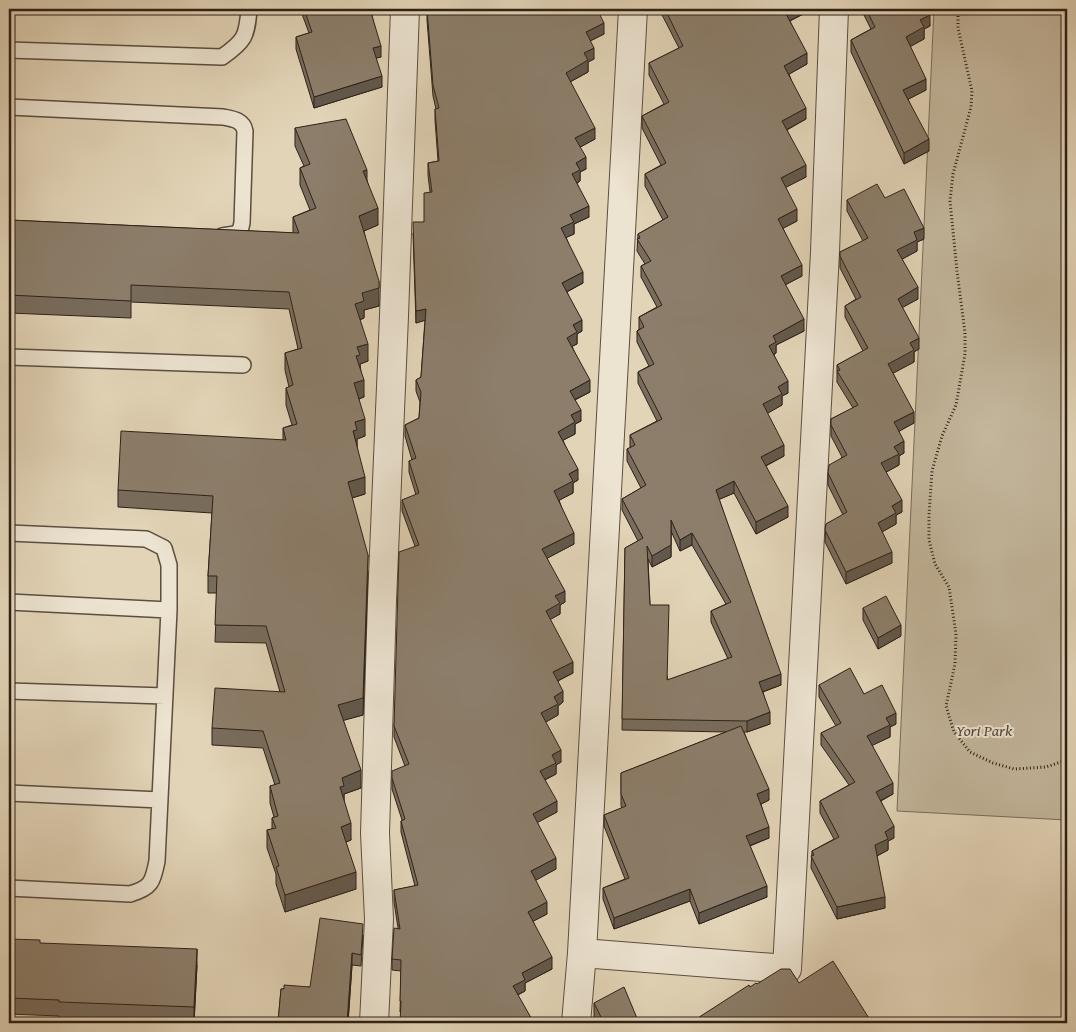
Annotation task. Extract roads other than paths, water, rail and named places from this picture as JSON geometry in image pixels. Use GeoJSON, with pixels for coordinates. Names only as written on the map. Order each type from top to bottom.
{"type":"FeatureCollection","features":[{"type":"Feature","properties":{"kind":"street"},"geometry":{"type":"LineString","coordinates":[[374,1023],[379,919],[375,833],[405,9]]}},
{"type":"Feature","properties":{"kind":"street"},"geometry":{"type":"LineString","coordinates":[[576,1023],[582,953],[633,9]]}},
{"type":"Feature","properties":{"kind":"street"},"geometry":{"type":"LineString","coordinates":[[582,953],[787,969],[825,252],[834,9]]}},
{"type":"Feature","properties":{"kind":"lane"},"geometry":{"type":"LineString","coordinates":[[9,50],[222,58],[236,48],[248,32],[249,9]]}},
{"type":"Feature","properties":{"kind":"lane"},"geometry":{"type":"LineString","coordinates":[[9,107],[223,117],[241,122],[245,131],[242,223],[240,231],[228,236],[211,235]]}},
{"type":"Feature","properties":{"kind":"lane"},"geometry":{"type":"LineString","coordinates":[[9,357],[243,365]]}},
{"type":"Feature","properties":{"kind":"lane"},"geometry":{"type":"LineString","coordinates":[[9,533],[146,539],[164,548],[169,565],[169,610],[160,800],[153,880],[143,890],[130,894],[9,888]]}},
{"type":"Feature","properties":{"kind":"lane"},"geometry":{"type":"LineString","coordinates":[[9,602],[169,610]]}},
{"type":"Feature","properties":{"kind":"lane"},"geometry":{"type":"LineString","coordinates":[[9,691],[165,696]]}},
{"type":"Feature","properties":{"kind":"lane"},"geometry":{"type":"LineString","coordinates":[[9,793],[160,800]]}},
{"type":"Feature","properties":{"kind":"park label","name":"Yori Park"},"geometry":{"type":"Point","coordinates":[984,730]}}]}
